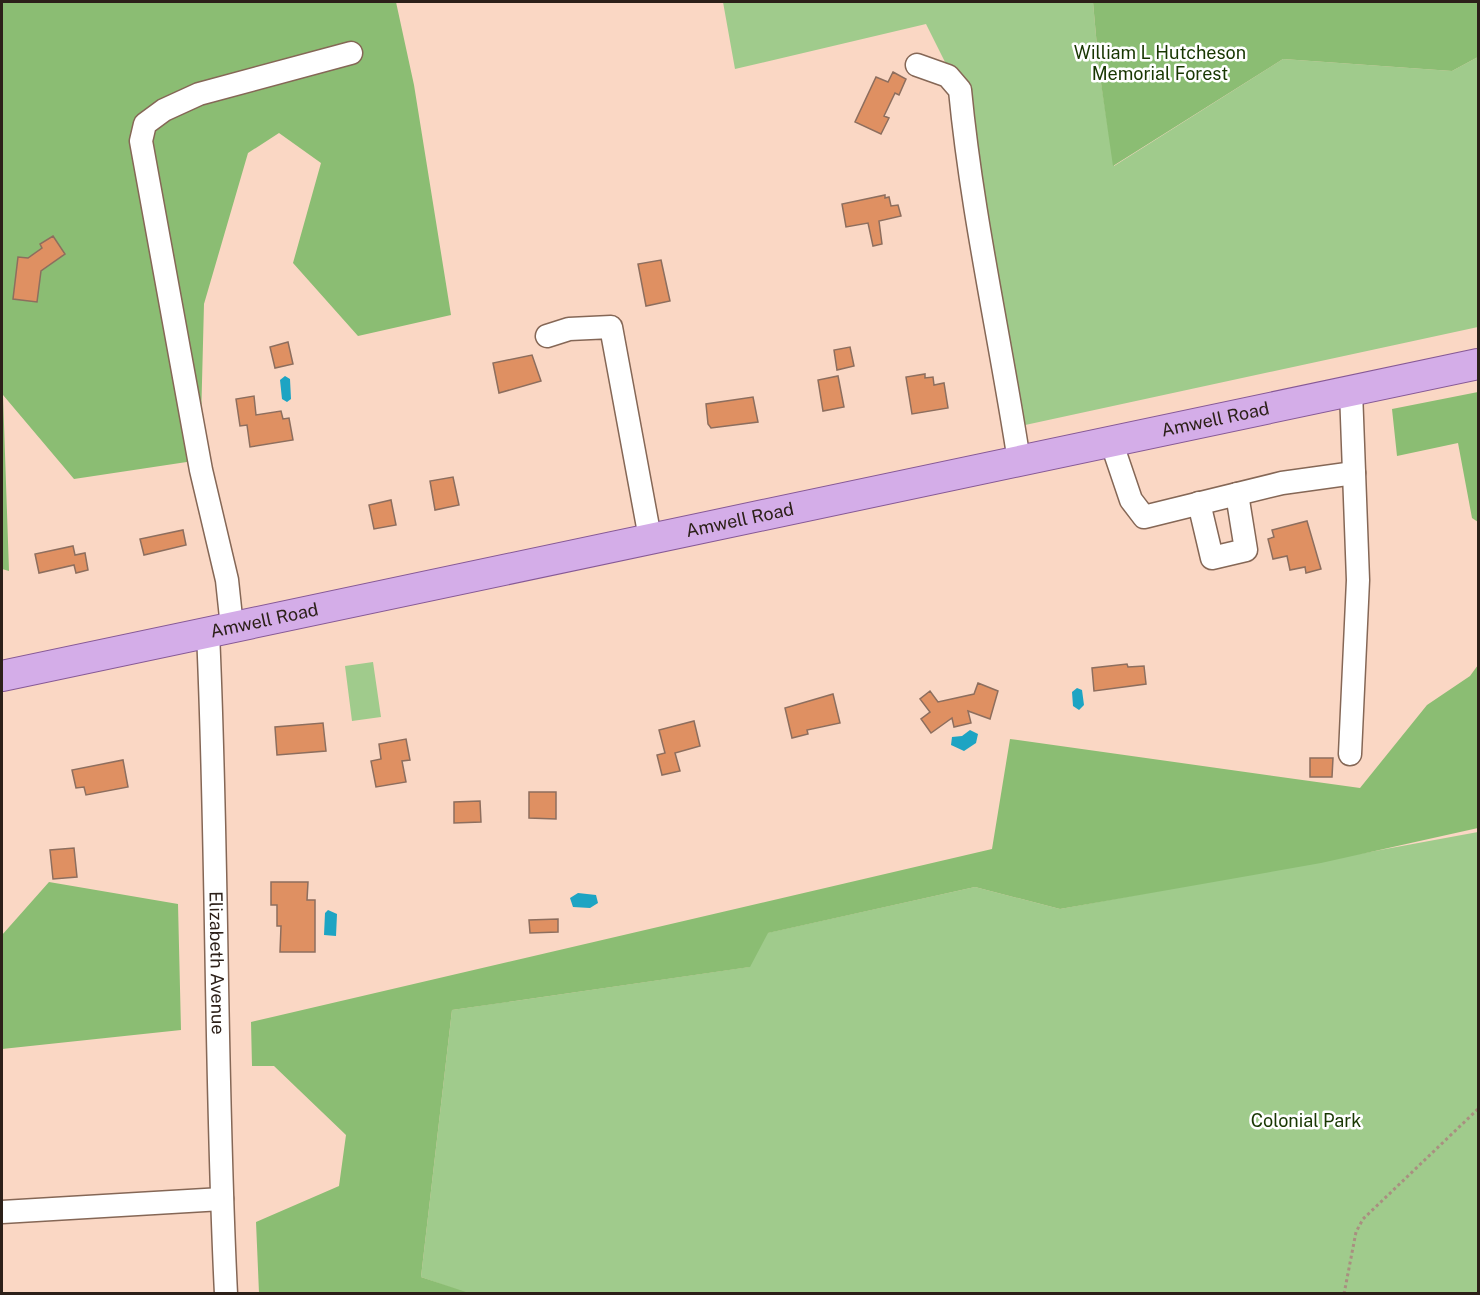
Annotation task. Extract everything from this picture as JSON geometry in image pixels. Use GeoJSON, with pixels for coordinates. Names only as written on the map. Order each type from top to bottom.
{"type":"FeatureCollection","features":[{"type":"Feature","properties":{"kind":"main road","name":"Amwell Road"},"geometry":{"type":"LineString","coordinates":[[2,676],[1479,364]]}},
{"type":"Feature","properties":{"kind":"street","name":"Elizabeth Avenue"},"geometry":{"type":"LineString","coordinates":[[226,1293],[217,1050],[217,865],[220,630],[227,580],[201,470],[141,141],[145,124],[164,110],[198,94],[351,53]]}},
{"type":"Feature","properties":{"kind":"street"},"geometry":{"type":"LineString","coordinates":[[917,65],[948,76],[960,90],[975,219],[996,322],[1019,461]]}},
{"type":"Feature","properties":{"kind":"street"},"geometry":{"type":"LineString","coordinates":[[547,336],[569,329],[611,327],[650,538]]}},
{"type":"Feature","properties":{"kind":"street"},"geometry":{"type":"LineString","coordinates":[[1350,391],[1358,580],[1350,754]]}},
{"type":"Feature","properties":{"kind":"street"},"geometry":{"type":"LineString","coordinates":[[1111,441],[1131,500],[1144,517],[1282,483],[1354,473]]}},
{"type":"Feature","properties":{"kind":"street"},"geometry":{"type":"LineString","coordinates":[[1199,503],[1212,558],[1246,550],[1237,494]]}},
{"type":"Feature","properties":{"kind":"street"},"geometry":{"type":"LineString","coordinates":[[2,1212],[222,1199]]}},
{"type":"Feature","properties":{"kind":"path"},"geometry":{"type":"LineString","coordinates":[[1344,1293],[1356,1232],[1363,1219],[1479,1109]]}},
{"type":"Feature","properties":{"kind":"green space"},"geometry":{"type":"Polygon","coordinates":[[[2,2],[396,2],[414,85],[451,315],[358,336],[293,263],[321,163],[279,133],[248,153],[204,304],[200,460],[74,479],[3,395],[9,571],[2,569],[2,2]]]}},
{"type":"Feature","properties":{"kind":"green space"},"geometry":{"type":"Polygon","coordinates":[[[723,2],[1093,2],[1099,69],[1114,166],[1283,59],[1452,71],[1478,57],[1478,327],[1007,429],[959,90],[926,24],[735,69],[723,2]]]}},
{"type":"Feature","properties":{"kind":"green space","name":"William L Hutcheson Memorial Forest"},"geometry":{"type":"Polygon","coordinates":[[[1093,2],[1478,2],[1478,57],[1452,71],[1283,59],[1113,166],[1099,69],[1093,2]]]}},
{"type":"Feature","properties":{"kind":"green space"},"geometry":{"type":"Polygon","coordinates":[[[1478,392],[1478,522],[1472,518],[1458,443],[1397,456],[1392,409],[1478,392]]]}},
{"type":"Feature","properties":{"kind":"green space"},"geometry":{"type":"Polygon","coordinates":[[[373,662],[381,717],[352,721],[345,666],[373,662]]]}},
{"type":"Feature","properties":{"kind":"green space"},"geometry":{"type":"Polygon","coordinates":[[[1478,665],[1478,828],[1321,863],[1060,909],[975,887],[768,933],[750,967],[452,1010],[421,1277],[469,1293],[259,1293],[256,1222],[339,1186],[346,1135],[274,1066],[252,1066],[251,1022],[992,849],[1010,739],[1360,788],[1427,705],[1470,676],[1478,665]]]}},
{"type":"Feature","properties":{"kind":"green space","name":"Colonial Park"},"geometry":{"type":"Polygon","coordinates":[[[1478,832],[1478,1293],[469,1294],[421,1277],[452,1010],[749,967],[767,933],[975,887],[1060,909],[1478,832]]]}},
{"type":"Feature","properties":{"kind":"green space"},"geometry":{"type":"Polygon","coordinates":[[[49,882],[178,904],[181,1030],[2,1049],[2,935],[49,882]]]}},
{"type":"Feature","properties":{"kind":"water"},"geometry":{"type":"Polygon","coordinates":[[[285,376],[290,379],[291,399],[287,402],[282,399],[280,380],[285,376]]]}},
{"type":"Feature","properties":{"kind":"water"},"geometry":{"type":"Polygon","coordinates":[[[1077,688],[1082,690],[1084,705],[1079,710],[1073,706],[1072,692],[1077,688]]]}},
{"type":"Feature","properties":{"kind":"water"},"geometry":{"type":"Polygon","coordinates":[[[970,730],[978,734],[976,743],[964,751],[951,745],[952,737],[962,736],[970,730]]]}},
{"type":"Feature","properties":{"kind":"water"},"geometry":{"type":"Polygon","coordinates":[[[578,893],[596,895],[598,903],[590,908],[573,907],[570,898],[578,893]]]}},
{"type":"Feature","properties":{"kind":"water"},"geometry":{"type":"Polygon","coordinates":[[[328,910],[337,914],[336,936],[324,935],[325,913],[328,910]]]}},
{"type":"Feature","properties":{"kind":"building"},"geometry":{"type":"Polygon","coordinates":[[[893,72],[906,79],[899,95],[895,93],[884,116],[889,118],[881,134],[855,122],[876,77],[888,82],[893,72]]]}},
{"type":"Feature","properties":{"kind":"building"},"geometry":{"type":"Polygon","coordinates":[[[885,195],[885,198],[889,197],[891,206],[898,205],[901,216],[879,221],[882,244],[873,246],[868,223],[846,227],[842,204],[885,195]]]}},
{"type":"Feature","properties":{"kind":"building"},"geometry":{"type":"Polygon","coordinates":[[[53,236],[65,254],[41,271],[37,302],[13,299],[18,257],[28,258],[42,248],[40,244],[53,236]]]}},
{"type":"Feature","properties":{"kind":"building"},"geometry":{"type":"Polygon","coordinates":[[[661,260],[670,301],[646,306],[638,264],[661,260]]]}},
{"type":"Feature","properties":{"kind":"building"},"geometry":{"type":"Polygon","coordinates":[[[288,342],[293,364],[275,368],[270,347],[288,342]]]}},
{"type":"Feature","properties":{"kind":"building"},"geometry":{"type":"Polygon","coordinates":[[[850,347],[854,366],[837,370],[834,350],[850,347]]]}},
{"type":"Feature","properties":{"kind":"building"},"geometry":{"type":"Polygon","coordinates":[[[532,355],[541,381],[499,393],[493,363],[532,355]]]}},
{"type":"Feature","properties":{"kind":"building"},"geometry":{"type":"Polygon","coordinates":[[[925,374],[925,378],[933,377],[934,385],[944,383],[948,408],[912,414],[906,377],[925,374]]]}},
{"type":"Feature","properties":{"kind":"building"},"geometry":{"type":"Polygon","coordinates":[[[838,376],[844,407],[823,411],[818,380],[838,376]]]}},
{"type":"Feature","properties":{"kind":"building"},"geometry":{"type":"Polygon","coordinates":[[[254,396],[256,415],[281,411],[283,419],[289,418],[293,440],[250,447],[247,425],[240,426],[236,399],[254,396]]]}},
{"type":"Feature","properties":{"kind":"building"},"geometry":{"type":"Polygon","coordinates":[[[753,397],[758,422],[711,428],[708,424],[706,404],[753,397]]]}},
{"type":"Feature","properties":{"kind":"building"},"geometry":{"type":"Polygon","coordinates":[[[453,477],[459,505],[435,510],[430,481],[453,477]]]}},
{"type":"Feature","properties":{"kind":"building"},"geometry":{"type":"Polygon","coordinates":[[[391,500],[396,525],[374,529],[369,505],[391,500]]]}},
{"type":"Feature","properties":{"kind":"building"},"geometry":{"type":"Polygon","coordinates":[[[1307,521],[1321,569],[1306,573],[1305,567],[1290,570],[1287,556],[1273,559],[1268,539],[1274,537],[1272,530],[1307,521]]]}},
{"type":"Feature","properties":{"kind":"building"},"geometry":{"type":"Polygon","coordinates":[[[183,530],[186,545],[144,555],[140,539],[183,530]]]}},
{"type":"Feature","properties":{"kind":"building"},"geometry":{"type":"Polygon","coordinates":[[[73,546],[75,555],[85,553],[88,570],[76,573],[74,565],[39,573],[35,554],[73,546]]]}},
{"type":"Feature","properties":{"kind":"building"},"geometry":{"type":"Polygon","coordinates":[[[1127,664],[1128,667],[1144,666],[1146,684],[1094,691],[1092,668],[1127,664]]]}},
{"type":"Feature","properties":{"kind":"building"},"geometry":{"type":"Polygon","coordinates":[[[978,683],[998,691],[990,719],[968,711],[971,723],[954,727],[952,718],[931,733],[921,719],[930,712],[920,699],[930,691],[938,702],[974,694],[978,683]]]}},
{"type":"Feature","properties":{"kind":"building"},"geometry":{"type":"Polygon","coordinates":[[[833,694],[840,723],[807,730],[808,734],[792,738],[785,708],[833,694]]]}},
{"type":"Feature","properties":{"kind":"building"},"geometry":{"type":"Polygon","coordinates":[[[694,721],[700,746],[675,753],[680,771],[662,775],[657,755],[665,753],[659,730],[694,721]]]}},
{"type":"Feature","properties":{"kind":"building"},"geometry":{"type":"Polygon","coordinates":[[[323,723],[326,751],[277,755],[275,727],[323,723]]]}},
{"type":"Feature","properties":{"kind":"building"},"geometry":{"type":"Polygon","coordinates":[[[406,739],[410,760],[402,761],[406,782],[376,787],[371,761],[381,759],[379,744],[406,739]]]}},
{"type":"Feature","properties":{"kind":"building"},"geometry":{"type":"Polygon","coordinates":[[[1310,758],[1333,758],[1332,777],[1310,777],[1310,758]]]}},
{"type":"Feature","properties":{"kind":"building"},"geometry":{"type":"Polygon","coordinates":[[[123,760],[128,787],[86,795],[84,787],[76,788],[72,770],[123,760]]]}},
{"type":"Feature","properties":{"kind":"building"},"geometry":{"type":"Polygon","coordinates":[[[529,792],[556,792],[556,819],[529,818],[529,792]]]}},
{"type":"Feature","properties":{"kind":"building"},"geometry":{"type":"Polygon","coordinates":[[[480,801],[481,822],[454,823],[454,802],[480,801]]]}},
{"type":"Feature","properties":{"kind":"building"},"geometry":{"type":"Polygon","coordinates":[[[74,848],[77,877],[53,879],[50,850],[74,848]]]}},
{"type":"Feature","properties":{"kind":"building"},"geometry":{"type":"Polygon","coordinates":[[[271,882],[308,882],[307,900],[315,900],[315,952],[280,952],[281,926],[277,926],[277,905],[271,905],[271,882]]]}},
{"type":"Feature","properties":{"kind":"building"},"geometry":{"type":"Polygon","coordinates":[[[558,919],[558,932],[530,933],[529,920],[558,919]]]}}]}
